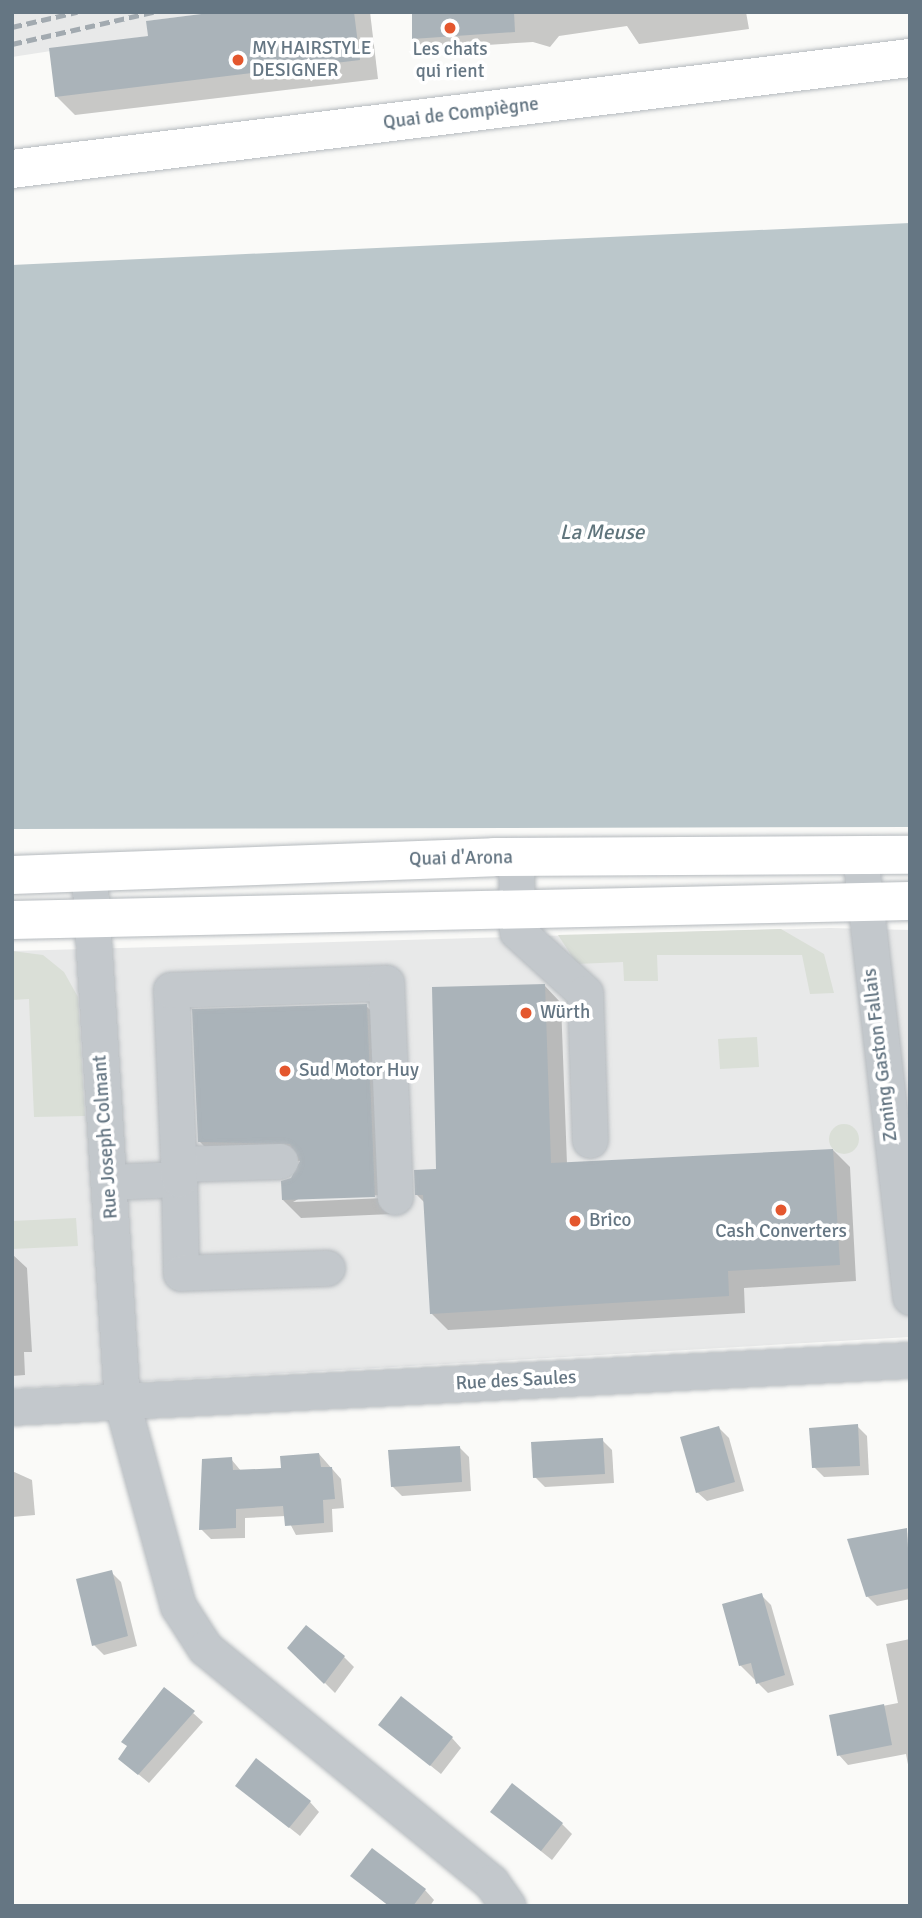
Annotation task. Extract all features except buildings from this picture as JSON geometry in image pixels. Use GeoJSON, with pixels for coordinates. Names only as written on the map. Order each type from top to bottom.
{"type":"FeatureCollection","features":[{"type":"Feature","properties":{"kind":"main road","name":"Quai de Compiègne"},"geometry":{"type":"LineString","coordinates":[[12,169],[910,58]]}},
{"type":"Feature","properties":{"kind":"main road","name":"Quai d'Arona"},"geometry":{"type":"LineString","coordinates":[[12,875],[516,858],[910,855]]}},
{"type":"Feature","properties":{"kind":"main road"},"geometry":{"type":"LineString","coordinates":[[12,920],[92,916],[910,901]]}},
{"type":"Feature","properties":{"kind":"street","name":"Zoning Gaston Fallais"},"geometry":{"type":"LineString","coordinates":[[860,855],[862,900],[910,1297]]}},
{"type":"Feature","properties":{"kind":"street"},"geometry":{"type":"LineString","coordinates":[[516,858],[517,931],[584,993],[590,1140]]}},
{"type":"Feature","properties":{"kind":"street","name":"Rue Joseph Colmant"},"geometry":{"type":"LineString","coordinates":[[89,871],[122,1403]]}},
{"type":"Feature","properties":{"kind":"street"},"geometry":{"type":"LineString","coordinates":[[327,1268],[181,1273],[171,990],[386,983],[395,1197]]}},
{"type":"Feature","properties":{"kind":"street"},"geometry":{"type":"LineString","coordinates":[[109,1182],[280,1161]]}},
{"type":"Feature","properties":{"kind":"street","name":"Rue des Saules"},"geometry":{"type":"LineString","coordinates":[[12,1407],[910,1360]]}},
{"type":"Feature","properties":{"kind":"street"},"geometry":{"type":"LineString","coordinates":[[122,1403],[178,1606],[205,1648],[491,1882],[508,1906]]}},
{"type":"Feature","properties":{"kind":"shaded area"},"geometry":{"type":"Polygon","coordinates":[[[12,12],[217,12],[147,21],[148,36],[12,57],[12,12]]]}},
{"type":"Feature","properties":{"kind":"shaded area"},"geometry":{"type":"Polygon","coordinates":[[[830,928],[910,930],[910,1337],[12,1389],[12,951],[830,928]]]}},
{"type":"Feature","properties":{"kind":"shaded area"},"geometry":{"type":"Polygon","coordinates":[[[781,929],[824,954],[834,993],[810,994],[802,955],[657,955],[658,981],[624,981],[623,962],[577,964],[558,935],[781,929]]]}},
{"type":"Feature","properties":{"kind":"shaded area"},"geometry":{"type":"Polygon","coordinates":[[[12,951],[43,955],[64,972],[78,997],[85,1116],[34,1117],[29,999],[12,1000],[12,951]]]}},
{"type":"Feature","properties":{"kind":"shaded area"},"geometry":{"type":"Polygon","coordinates":[[[757,1037],[759,1067],[720,1069],[718,1039],[757,1037]]]}},
{"type":"Feature","properties":{"kind":"shaded area"},"geometry":{"type":"Polygon","coordinates":[[[844,1124],[855,1128],[859,1139],[855,1150],[844,1154],[833,1150],[829,1139],[833,1128],[844,1124]]]}},
{"type":"Feature","properties":{"kind":"shaded area"},"geometry":{"type":"Polygon","coordinates":[[[76,1218],[78,1246],[12,1249],[12,1221],[76,1218]]]}},
{"type":"Feature","properties":{"kind":"water","name":"La Meuse"},"geometry":{"type":"Polygon","coordinates":[[[910,223],[910,827],[12,829],[12,265],[910,223]]]}},
{"type":"Feature","properties":{"kind":"railway"},"geometry":{"type":"LineString","coordinates":[[12,27],[77,12]]}},
{"type":"Feature","properties":{"kind":"railway"},"geometry":{"type":"LineString","coordinates":[[12,44],[153,12]]}},
{"type":"Feature","properties":{"kind":"place","name":"Les chats qui rient"},"geometry":{"type":"Point","coordinates":[450,28]}},
{"type":"Feature","properties":{"kind":"place","name":"MY HAIRSTYLE DESIGNER"},"geometry":{"type":"Point","coordinates":[238,60]}},
{"type":"Feature","properties":{"kind":"place","name":"Würth"},"geometry":{"type":"Point","coordinates":[526,1013]}},
{"type":"Feature","properties":{"kind":"place","name":"Sud Motor Huy"},"geometry":{"type":"Point","coordinates":[285,1071]}},
{"type":"Feature","properties":{"kind":"place","name":"Cash Converters"},"geometry":{"type":"Point","coordinates":[781,1210]}},
{"type":"Feature","properties":{"kind":"place","name":"Brico"},"geometry":{"type":"Point","coordinates":[575,1221]}}]}
